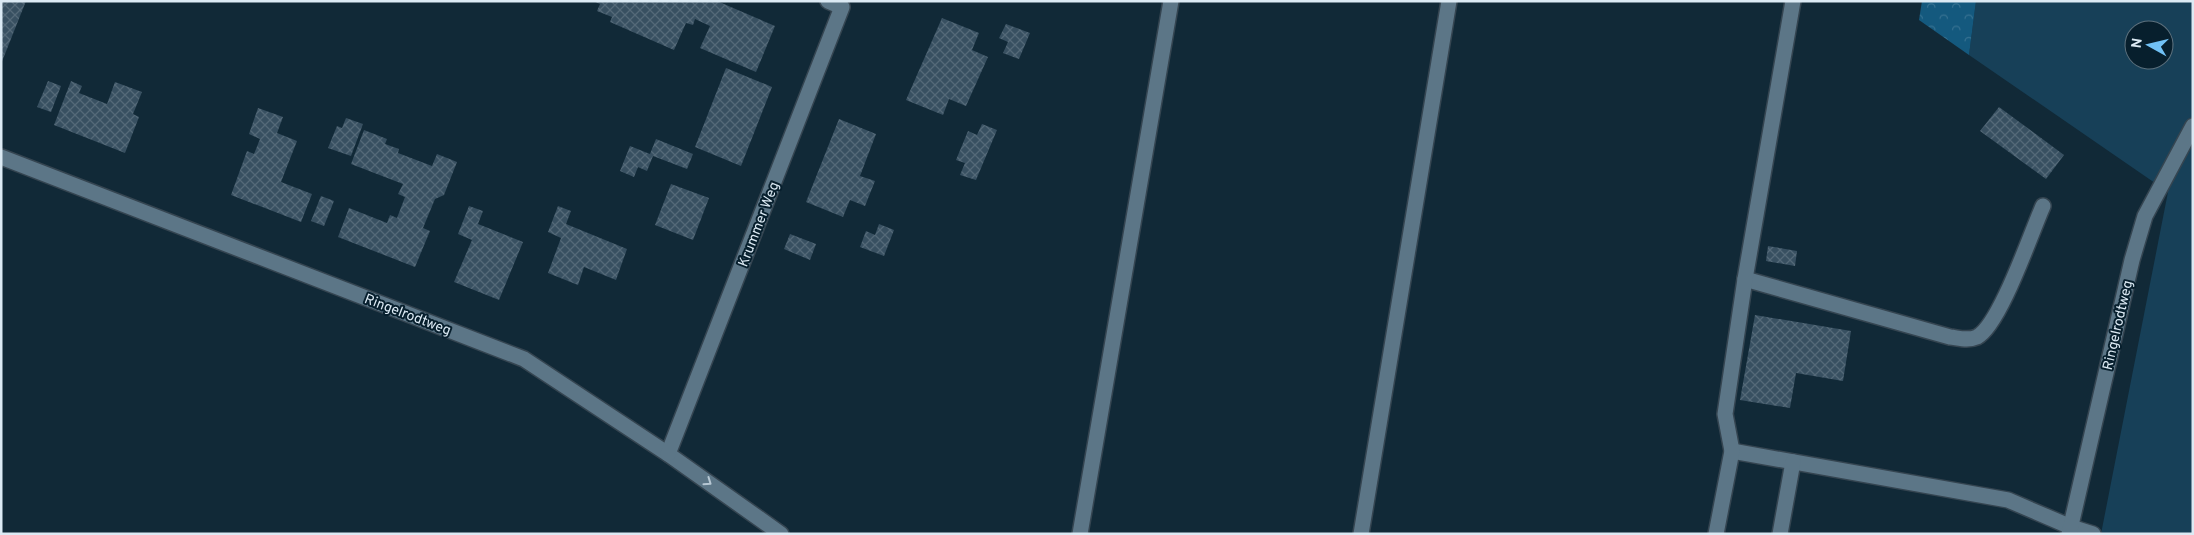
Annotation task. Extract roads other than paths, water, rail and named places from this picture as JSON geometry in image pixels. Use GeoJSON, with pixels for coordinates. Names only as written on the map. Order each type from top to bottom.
{"type":"FeatureCollection","features":[{"type":"Feature","properties":{"kind":"street","name":"Krummer Weg"},"geometry":{"type":"LineString","coordinates":[[668,454],[842,8],[828,1]]}},
{"type":"Feature","properties":{"kind":"street"},"geometry":{"type":"LineString","coordinates":[[1080,534],[1171,1]]}},
{"type":"Feature","properties":{"kind":"street"},"geometry":{"type":"LineString","coordinates":[[1361,534],[1448,1]]}},
{"type":"Feature","properties":{"kind":"street"},"geometry":{"type":"LineString","coordinates":[[1716,534],[1732,451],[1725,414],[1745,279],[1793,1]]}},
{"type":"Feature","properties":{"kind":"street","name":"Ringelrodtweg"},"geometry":{"type":"LineString","coordinates":[[2070,531],[2132,260],[2145,216],[2193,126]]}},
{"type":"Feature","properties":{"kind":"street","name":"Ringelrodtweg"},"geometry":{"type":"LineString","coordinates":[[1,157],[524,359],[668,454],[781,534]]}},
{"type":"Feature","properties":{"kind":"street"},"geometry":{"type":"LineString","coordinates":[[1745,279],[1950,337],[1967,340],[1983,333],[1995,316],[2043,206]]}},
{"type":"Feature","properties":{"kind":"street"},"geometry":{"type":"LineString","coordinates":[[1732,451],[2008,500],[2070,531],[2093,534]]}},
{"type":"Feature","properties":{"kind":"street"},"geometry":{"type":"LineString","coordinates":[[1780,534],[1793,462]]}}]}
